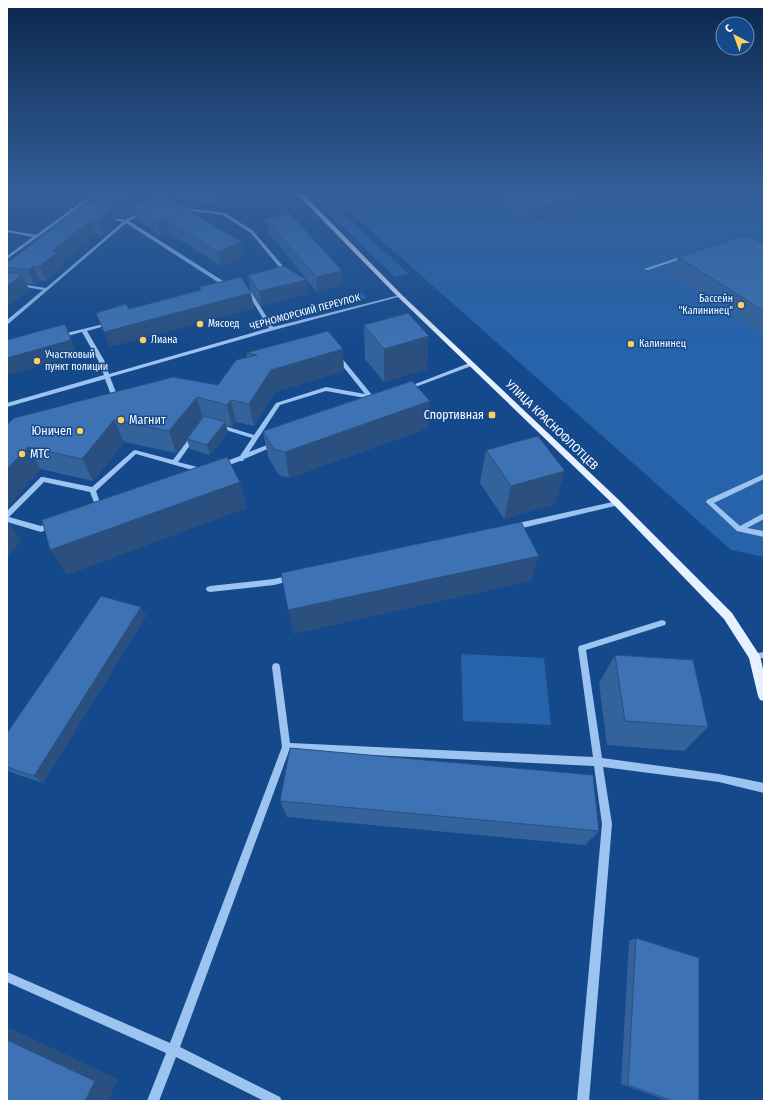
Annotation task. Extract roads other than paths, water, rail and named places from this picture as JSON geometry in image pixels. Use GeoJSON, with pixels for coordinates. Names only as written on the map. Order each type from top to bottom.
{"type":"FeatureCollection","features":[{"type":"Feature","properties":{"kind":"main road","name":"УЛИЦА КРАСНОФЛОТЦЕВ"},"geometry":{"type":"LineString","coordinates":[[349,244],[400,296],[617,503],[728,616],[754,656],[764,696]]}},
{"type":"Feature","properties":{"kind":"street"},"geometry":{"type":"LineString","coordinates":[[7,258],[26,244]]}},
{"type":"Feature","properties":{"kind":"street"},"geometry":{"type":"LineString","coordinates":[[7,323],[99,244]]}},
{"type":"Feature","properties":{"kind":"street"},"geometry":{"type":"LineString","coordinates":[[161,244],[232,289]]}},
{"type":"Feature","properties":{"kind":"street"},"geometry":{"type":"LineString","coordinates":[[262,244],[288,273],[280,275]]}},
{"type":"Feature","properties":{"kind":"street"},"geometry":{"type":"LineString","coordinates":[[646,269],[689,256]]}},
{"type":"Feature","properties":{"kind":"street"},"geometry":{"type":"LineString","coordinates":[[7,283],[46,289]]}},
{"type":"Feature","properties":{"kind":"street"},"geometry":{"type":"LineString","coordinates":[[244,286],[272,330]]}},
{"type":"Feature","properties":{"kind":"street"},"geometry":{"type":"LineString","coordinates":[[224,291],[238,287]]}},
{"type":"Feature","properties":{"kind":"street","name":"ЧЕРНОМОРСКИЙ ПЕРЕУЛОК"},"geometry":{"type":"LineString","coordinates":[[7,405],[107,378],[272,330],[400,296]]}},
{"type":"Feature","properties":{"kind":"street"},"geometry":{"type":"LineString","coordinates":[[56,337],[119,320]]}},
{"type":"Feature","properties":{"kind":"street"},"geometry":{"type":"LineString","coordinates":[[84,330],[101,360],[118,407]]}},
{"type":"Feature","properties":{"kind":"street"},"geometry":{"type":"LineString","coordinates":[[339,358],[371,397]]}},
{"type":"Feature","properties":{"kind":"street"},"geometry":{"type":"LineString","coordinates":[[404,390],[472,364]]}},
{"type":"Feature","properties":{"kind":"street"},"geometry":{"type":"LineString","coordinates":[[241,459],[254,437],[278,404],[326,389],[377,399],[370,404]]}},
{"type":"Feature","properties":{"kind":"street"},"geometry":{"type":"LineString","coordinates":[[212,424],[254,437]]}},
{"type":"Feature","properties":{"kind":"street"},"geometry":{"type":"LineString","coordinates":[[175,462],[196,434]]}},
{"type":"Feature","properties":{"kind":"street"},"geometry":{"type":"LineString","coordinates":[[191,476],[241,459],[284,441]]}},
{"type":"Feature","properties":{"kind":"street"},"geometry":{"type":"LineString","coordinates":[[93,490],[135,452],[205,471]]}},
{"type":"Feature","properties":{"kind":"street"},"geometry":{"type":"LineString","coordinates":[[764,476],[709,502],[739,529],[764,534]]}},
{"type":"Feature","properties":{"kind":"street"},"geometry":{"type":"LineString","coordinates":[[7,515],[43,479],[93,490]]}},
{"type":"Feature","properties":{"kind":"street"},"geometry":{"type":"LineString","coordinates":[[93,490],[99,508]]}},
{"type":"Feature","properties":{"kind":"street"},"geometry":{"type":"LineString","coordinates":[[503,530],[617,503]]}},
{"type":"Feature","properties":{"kind":"street"},"geometry":{"type":"LineString","coordinates":[[92,511],[106,506]]}},
{"type":"Feature","properties":{"kind":"street"},"geometry":{"type":"LineString","coordinates":[[739,529],[764,516]]}},
{"type":"Feature","properties":{"kind":"street"},"geometry":{"type":"LineString","coordinates":[[7,519],[41,529],[63,521]]}},
{"type":"Feature","properties":{"kind":"street"},"geometry":{"type":"LineString","coordinates":[[210,589],[274,582],[297,577]]}},
{"type":"Feature","properties":{"kind":"street"},"geometry":{"type":"LineString","coordinates":[[583,1101],[607,824],[582,648],[662,623]]}},
{"type":"Feature","properties":{"kind":"street"},"geometry":{"type":"LineString","coordinates":[[754,656],[764,655]]}},
{"type":"Feature","properties":{"kind":"street"},"geometry":{"type":"LineString","coordinates":[[152,1101],[173,1050],[286,747],[276,667]]}},
{"type":"Feature","properties":{"kind":"street"},"geometry":{"type":"LineString","coordinates":[[286,747],[598,762],[719,778],[764,788]]}},
{"type":"Feature","properties":{"kind":"street"},"geometry":{"type":"LineString","coordinates":[[7,977],[173,1050],[276,1101]]}},
{"type":"Feature","properties":{"kind":"place","name":"Бассейн \"Калининец\""},"geometry":{"type":"Point","coordinates":[741,305]}},
{"type":"Feature","properties":{"kind":"place","name":"Мясоед"},"geometry":{"type":"Point","coordinates":[200,324]}},
{"type":"Feature","properties":{"kind":"place","name":"Лиана"},"geometry":{"type":"Point","coordinates":[143,340]}},
{"type":"Feature","properties":{"kind":"place","name":"Калининец"},"geometry":{"type":"Point","coordinates":[631,344]}},
{"type":"Feature","properties":{"kind":"place","name":"Участковый пункт полиции"},"geometry":{"type":"Point","coordinates":[37,361]}},
{"type":"Feature","properties":{"kind":"place","name":"Спортивная"},"geometry":{"type":"Point","coordinates":[492,415]}},
{"type":"Feature","properties":{"kind":"place","name":"Магнит"},"geometry":{"type":"Point","coordinates":[121,420]}},
{"type":"Feature","properties":{"kind":"place","name":"Юничел"},"geometry":{"type":"Point","coordinates":[80,431]}},
{"type":"Feature","properties":{"kind":"place","name":"МТС"},"geometry":{"type":"Point","coordinates":[22,454]}}]}
